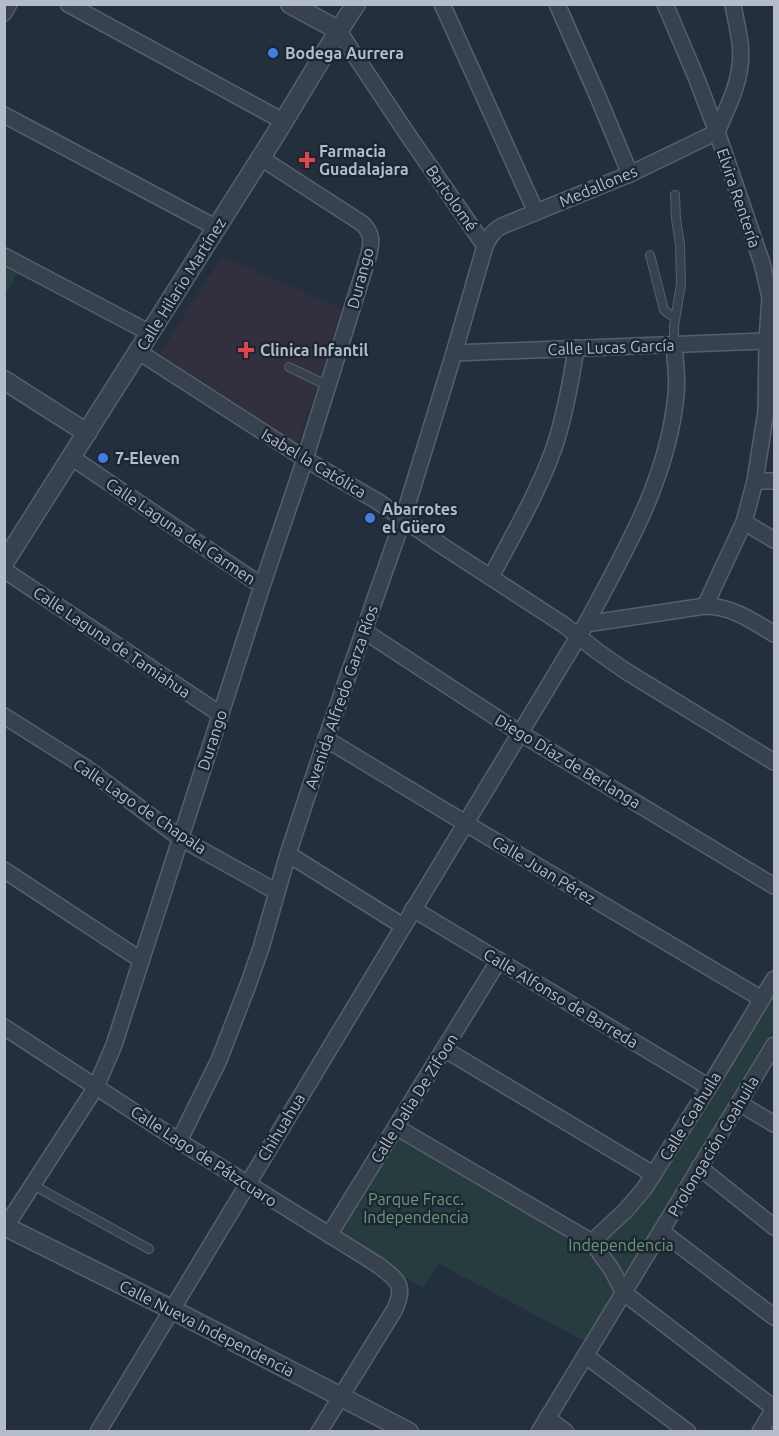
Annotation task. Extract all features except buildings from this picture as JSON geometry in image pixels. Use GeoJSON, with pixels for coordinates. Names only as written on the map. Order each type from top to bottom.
{"type":"FeatureCollection","features":[{"type":"Feature","properties":{"kind":"street"},"geometry":{"type":"LineString","coordinates":[[4,13],[9,4]]}},
{"type":"Feature","properties":{"kind":"street"},"geometry":{"type":"LineString","coordinates":[[68,4],[283,121]]}},
{"type":"Feature","properties":{"kind":"street"},"geometry":{"type":"LineString","coordinates":[[290,4],[339,30]]}},
{"type":"Feature","properties":{"kind":"street","name":"Calle Hilario Martínez"},"geometry":{"type":"LineString","coordinates":[[4,563],[139,352],[356,4]]}},
{"type":"Feature","properties":{"kind":"street"},"geometry":{"type":"LineString","coordinates":[[442,4],[536,212]]}},
{"type":"Feature","properties":{"kind":"street"},"geometry":{"type":"LineString","coordinates":[[557,4],[630,174]]}},
{"type":"Feature","properties":{"kind":"street","name":"Elvira Rentería"},"geometry":{"type":"LineString","coordinates":[[665,4],[717,132],[772,298],[767,341],[766,411],[755,481],[744,522],[705,606]]}},
{"type":"Feature","properties":{"kind":"street"},"geometry":{"type":"LineString","coordinates":[[717,132],[736,85],[740,65],[740,44],[733,4]]}},
{"type":"Feature","properties":{"kind":"street","name":"Bartolomé"},"geometry":{"type":"LineString","coordinates":[[339,30],[485,246]]}},
{"type":"Feature","properties":{"kind":"street"},"geometry":{"type":"LineString","coordinates":[[4,114],[215,227]]}},
{"type":"Feature","properties":{"kind":"street","name":"Medallones"},"geometry":{"type":"LineString","coordinates":[[485,246],[495,230],[630,174],[717,132]]}},
{"type":"Feature","properties":{"kind":"street","name":"Durango"},"geometry":{"type":"LineString","coordinates":[[5,1227],[96,1087],[121,1025],[220,714],[305,459],[369,254],[370,231],[363,224],[261,158]]}},
{"type":"Feature","properties":{"kind":"street","name":"Avenida Alfredo Garza Ríos"},"geometry":{"type":"LineString","coordinates":[[179,1141],[219,1060],[261,948],[288,854],[326,739],[403,519],[485,246]]}},
{"type":"Feature","properties":{"kind":"street"},"geometry":{"type":"LineString","coordinates":[[4,256],[150,333]]}},
{"type":"Feature","properties":{"kind":"street","name":"Calle Lucas García"},"geometry":{"type":"LineString","coordinates":[[454,353],[767,341]]}},
{"type":"Feature","properties":{"kind":"street","name":"Chihuahua"},"geometry":{"type":"LineString","coordinates":[[98,1431],[582,630],[644,514],[663,463],[673,417],[677,393],[674,344]]}},
{"type":"Feature","properties":{"kind":"street"},"geometry":{"type":"LineString","coordinates":[[491,577],[537,490],[551,457],[570,390],[576,348]]}},
{"type":"Feature","properties":{"kind":"street","name":"Isabel la Católica"},"geometry":{"type":"LineString","coordinates":[[139,352],[305,459],[377,501],[491,577],[582,630],[608,659],[774,762]]}},
{"type":"Feature","properties":{"kind":"street"},"geometry":{"type":"LineString","coordinates":[[4,380],[87,433]]}},
{"type":"Feature","properties":{"kind":"street","name":"Calle Laguna del Carmen"},"geometry":{"type":"LineString","coordinates":[[71,457],[262,586]]}},
{"type":"Feature","properties":{"kind":"street"},"geometry":{"type":"LineString","coordinates":[[755,481],[774,481]]}},
{"type":"Feature","properties":{"kind":"street"},"geometry":{"type":"LineString","coordinates":[[744,522],[774,540]]}},
{"type":"Feature","properties":{"kind":"street","name":"Calle Laguna de Tamiahua"},"geometry":{"type":"LineString","coordinates":[[4,570],[220,714]]}},
{"type":"Feature","properties":{"kind":"street"},"geometry":{"type":"LineString","coordinates":[[582,630],[705,606],[716,606],[753,621],[774,634]]}},
{"type":"Feature","properties":{"kind":"street","name":"Diego Díaz de Berlanga"},"geometry":{"type":"LineString","coordinates":[[364,631],[520,733],[774,886]]}},
{"type":"Feature","properties":{"kind":"street","name":"Calle Lago de Chapala"},"geometry":{"type":"LineString","coordinates":[[4,716],[84,767],[180,838],[277,892]]}},
{"type":"Feature","properties":{"kind":"street","name":"Calle Juan Pérez"},"geometry":{"type":"LineString","coordinates":[[326,739],[762,999]]}},
{"type":"Feature","properties":{"kind":"street"},"geometry":{"type":"LineString","coordinates":[[288,854],[403,926]]}},
{"type":"Feature","properties":{"kind":"street"},"geometry":{"type":"LineString","coordinates":[[4,870],[141,960]]}},
{"type":"Feature","properties":{"kind":"street","name":"Calle Alfonso de Barreda"},"geometry":{"type":"LineString","coordinates":[[414,909],[709,1087]]}},
{"type":"Feature","properties":{"kind":"street","name":"Calle Dalia De Zifoon"},"geometry":{"type":"LineString","coordinates":[[329,1235],[499,960]]}},
{"type":"Feature","properties":{"kind":"street","name":"Calle Coahuila"},"geometry":{"type":"LineString","coordinates":[[592,1242],[626,1210],[653,1174],[774,979]]}},
{"type":"Feature","properties":{"kind":"street","name":"Calle Lago de Pátzcuaro"},"geometry":{"type":"LineString","coordinates":[[4,1027],[179,1141],[378,1265],[397,1281],[400,1295],[395,1309],[340,1396]]}},
{"type":"Feature","properties":{"kind":"street","name":"Prolongación Coahuila"},"geometry":{"type":"LineString","coordinates":[[543,1425],[774,1045]]}},
{"type":"Feature","properties":{"kind":"street"},"geometry":{"type":"LineString","coordinates":[[444,1049],[653,1174]]}},
{"type":"Feature","properties":{"kind":"street"},"geometry":{"type":"LineString","coordinates":[[739,1103],[774,1125]]}},
{"type":"Feature","properties":{"kind":"street"},"geometry":{"type":"LineString","coordinates":[[396,1127],[592,1242],[612,1270],[624,1293],[774,1408],[760,1431]]}},
{"type":"Feature","properties":{"kind":"street"},"geometry":{"type":"LineString","coordinates":[[699,1167],[774,1227]]}},
{"type":"Feature","properties":{"kind":"street","name":"Calle Nueva Independencia"},"geometry":{"type":"LineString","coordinates":[[5,1227],[409,1431]]}},
{"type":"Feature","properties":{"kind":"street"},"geometry":{"type":"LineString","coordinates":[[662,1231],[774,1317]]}},
{"type":"Feature","properties":{"kind":"street"},"geometry":{"type":"LineString","coordinates":[[586,1356],[688,1431]]}},
{"type":"Feature","properties":{"kind":"street"},"geometry":{"type":"LineString","coordinates":[[319,1431],[340,1396]]}},
{"type":"Feature","properties":{"kind":"street"},"geometry":{"type":"LineString","coordinates":[[543,1425],[566,1431]]}},
{"type":"Feature","properties":{"kind":"lane"},"geometry":{"type":"LineString","coordinates":[[674,344],[675,317],[681,284],[675,195]]}},
{"type":"Feature","properties":{"kind":"lane"},"geometry":{"type":"LineString","coordinates":[[650,255],[664,310],[675,317]]}},
{"type":"Feature","properties":{"kind":"lane"},"geometry":{"type":"LineString","coordinates":[[289,367],[328,386]]}},
{"type":"Feature","properties":{"kind":"lane"},"geometry":{"type":"LineString","coordinates":[[33,1185],[148,1249]]}},
{"type":"Feature","properties":{"kind":"shaded area","name":"Clinica Infantil"},"geometry":{"type":"Polygon","coordinates":[[[222,256],[342,309],[298,444],[160,354],[222,256]]]}},
{"type":"Feature","properties":{"kind":"green space"},"geometry":{"type":"Polygon","coordinates":[[[5,256],[22,265],[5,295],[5,256]]]}},
{"type":"Feature","properties":{"kind":"green space","name":"Parque Fracc. Independencia"},"geometry":{"type":"Polygon","coordinates":[[[774,980],[774,1029],[677,1192],[592,1345],[439,1264],[423,1288],[329,1235],[396,1127],[592,1242],[626,1210],[774,980]]]}},
{"type":"Feature","properties":{"kind":"place","name":"Bodega Aurrera"},"geometry":{"type":"Point","coordinates":[273,53]}},
{"type":"Feature","properties":{"kind":"place","name":"Farmacia Guadalajara"},"geometry":{"type":"Point","coordinates":[307,160]}},
{"type":"Feature","properties":{"kind":"place","name":"Clinica Infantil"},"geometry":{"type":"Point","coordinates":[246,350]}},
{"type":"Feature","properties":{"kind":"place","name":"7-Eleven"},"geometry":{"type":"Point","coordinates":[103,458]}},
{"type":"Feature","properties":{"kind":"place","name":"Abarrotes el Güero"},"geometry":{"type":"Point","coordinates":[370,518]}},
{"type":"Feature","properties":{"kind":"park label","name":"Independencia"},"geometry":{"type":"Point","coordinates":[621,1245]}}]}
